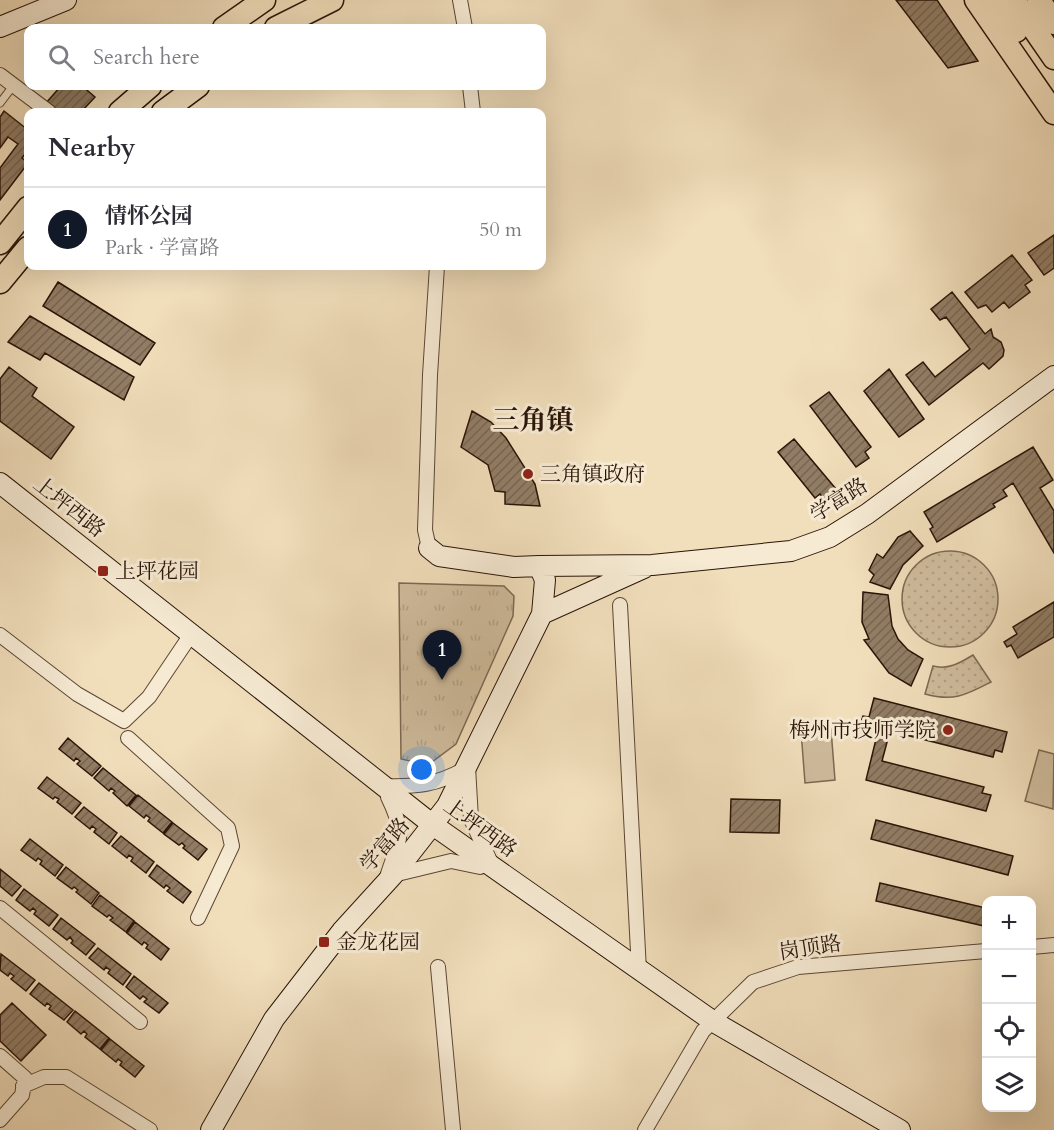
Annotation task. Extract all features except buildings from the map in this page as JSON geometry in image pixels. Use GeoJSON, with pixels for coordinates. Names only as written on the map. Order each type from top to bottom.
{"type":"FeatureCollection","features":[{"type":"Feature","properties":{"kind":"main road"},"geometry":{"type":"LineString","coordinates":[[230,24],[264,0]]}},
{"type":"Feature","properties":{"kind":"main road"},"geometry":{"type":"LineString","coordinates":[[284,24],[332,0]]}},
{"type":"Feature","properties":{"kind":"main road"},"geometry":{"type":"LineString","coordinates":[[976,0],[1054,113]]}},
{"type":"Feature","properties":{"kind":"main road"},"geometry":{"type":"LineString","coordinates":[[995,0],[1054,23]]}},
{"type":"Feature","properties":{"kind":"main road"},"geometry":{"type":"LineString","coordinates":[[1022,9],[1054,58]]}},
{"type":"Feature","properties":{"kind":"main road"},"geometry":{"type":"LineString","coordinates":[[1022,9],[1054,86]]}},
{"type":"Feature","properties":{"kind":"main road"},"geometry":{"type":"LineString","coordinates":[[125,108],[145,90]]}},
{"type":"Feature","properties":{"kind":"main road"},"geometry":{"type":"LineString","coordinates":[[168,108],[193,90]]}},
{"type":"Feature","properties":{"kind":"main road"},"geometry":{"type":"LineString","coordinates":[[0,243],[24,213]]}},
{"type":"Feature","properties":{"kind":"main road"},"geometry":{"type":"LineString","coordinates":[[0,282],[24,253]]}},
{"type":"Feature","properties":{"kind":"street"},"geometry":{"type":"LineString","coordinates":[[0,27],[66,0]]}},
{"type":"Feature","properties":{"kind":"street"},"geometry":{"type":"LineString","coordinates":[[460,0],[464,24]]}},
{"type":"Feature","properties":{"kind":"street"},"geometry":{"type":"LineString","coordinates":[[0,75],[43,108]]}},
{"type":"Feature","properties":{"kind":"street"},"geometry":{"type":"LineString","coordinates":[[470,90],[473,108]]}},
{"type":"Feature","properties":{"kind":"street"},"geometry":{"type":"LineString","coordinates":[[429,548],[424,530],[437,270]]}},
{"type":"Feature","properties":{"kind":"street","name":"学富路"},"geometry":{"type":"LineString","coordinates":[[429,548],[439,556],[514,567],[652,565],[791,551],[830,537],[867,514],[1054,376]]}},
{"type":"Feature","properties":{"kind":"street","name":"上坪西路"},"geometry":{"type":"LineString","coordinates":[[0,483],[434,829],[709,1027],[875,1130]]}},
{"type":"Feature","properties":{"kind":"street","name":"上坪西路"},"geometry":{"type":"LineString","coordinates":[[0,491],[386,791]]}},
{"type":"Feature","properties":{"kind":"street"},"geometry":{"type":"LineString","coordinates":[[542,614],[652,565]]}},
{"type":"Feature","properties":{"kind":"street","name":"学富路"},"geometry":{"type":"LineString","coordinates":[[225,1130],[284,1025],[434,829],[447,806],[542,614],[545,580],[539,567]]}},
{"type":"Feature","properties":{"kind":"street"},"geometry":{"type":"LineString","coordinates":[[621,605],[639,971]]}},
{"type":"Feature","properties":{"kind":"street"},"geometry":{"type":"LineString","coordinates":[[0,635],[77,694],[124,721],[149,697],[188,639]]}},
{"type":"Feature","properties":{"kind":"street"},"geometry":{"type":"LineString","coordinates":[[128,738],[228,828],[232,846],[198,918]]}},
{"type":"Feature","properties":{"kind":"street"},"geometry":{"type":"LineString","coordinates":[[466,767],[471,819],[487,867],[451,861],[389,878],[400,843],[398,816],[386,791],[440,783],[466,767]]}},
{"type":"Feature","properties":{"kind":"street","name":"学富路"},"geometry":{"type":"LineString","coordinates":[[211,1130],[274,1018],[342,931],[434,829]]}},
{"type":"Feature","properties":{"kind":"street","name":"上坪西路"},"geometry":{"type":"LineString","coordinates":[[487,867],[639,971],[709,1027],[900,1130]]}},
{"type":"Feature","properties":{"kind":"street"},"geometry":{"type":"LineString","coordinates":[[0,908],[140,1023]]}},
{"type":"Feature","properties":{"kind":"street"},"geometry":{"type":"LineString","coordinates":[[1036,947],[1054,945]]}},
{"type":"Feature","properties":{"kind":"street","name":"岗顶路"},"geometry":{"type":"LineString","coordinates":[[645,1130],[709,1027],[753,982],[798,967],[982,951]]}},
{"type":"Feature","properties":{"kind":"street"},"geometry":{"type":"LineString","coordinates":[[438,967],[453,1130]]}},
{"type":"Feature","properties":{"kind":"street"},"geometry":{"type":"LineString","coordinates":[[0,1056],[24,1078],[22,1095],[0,1120]]}},
{"type":"Feature","properties":{"kind":"street"},"geometry":{"type":"LineString","coordinates":[[23,1086],[44,1077],[66,1077],[150,1130]]}},
{"type":"Feature","properties":{"kind":"lane"},"geometry":{"type":"LineString","coordinates":[[0,103],[13,86]]}},
{"type":"Feature","properties":{"kind":"green space"},"geometry":{"type":"Polygon","coordinates":[[[950,551],[968,555],[984,565],[994,581],[998,599],[994,617],[984,633],[968,643],[950,647],[932,643],[916,633],[906,617],[902,599],[906,581],[916,565],[932,555],[950,551]]]}},
{"type":"Feature","properties":{"kind":"green space"},"geometry":{"type":"Polygon","coordinates":[[[399,583],[504,586],[514,596],[513,616],[456,744],[428,765],[401,759],[399,583]]]}},
{"type":"Feature","properties":{"kind":"green space"},"geometry":{"type":"Polygon","coordinates":[[[973,655],[991,682],[960,696],[944,697],[925,694],[933,666],[949,666],[973,655]]]}},
{"type":"Feature","properties":{"kind":"green space"},"geometry":{"type":"Polygon","coordinates":[[[831,729],[835,780],[805,783],[801,731],[831,729]]]}},
{"type":"Feature","properties":{"kind":"green space"},"geometry":{"type":"Polygon","coordinates":[[[1039,750],[1054,754],[1053,809],[1025,801],[1039,750]]]}},
{"type":"Feature","properties":{"kind":"place","name":"三角镇政府"},"geometry":{"type":"Point","coordinates":[528,474]}},
{"type":"Feature","properties":{"kind":"place","name":"上坪花园"},"geometry":{"type":"Point","coordinates":[103,571]}},
{"type":"Feature","properties":{"kind":"place","name":"情怀公园"},"geometry":{"type":"Point","coordinates":[442,680]}},
{"type":"Feature","properties":{"kind":"place","name":"梅州市技师学院"},"geometry":{"type":"Point","coordinates":[948,730]}},
{"type":"Feature","properties":{"kind":"place","name":"金龙花园"},"geometry":{"type":"Point","coordinates":[324,942]}},
{"type":"Feature","properties":{"kind":"district","name":"三角镇"},"geometry":{"type":"Point","coordinates":[533,420]}}]}
